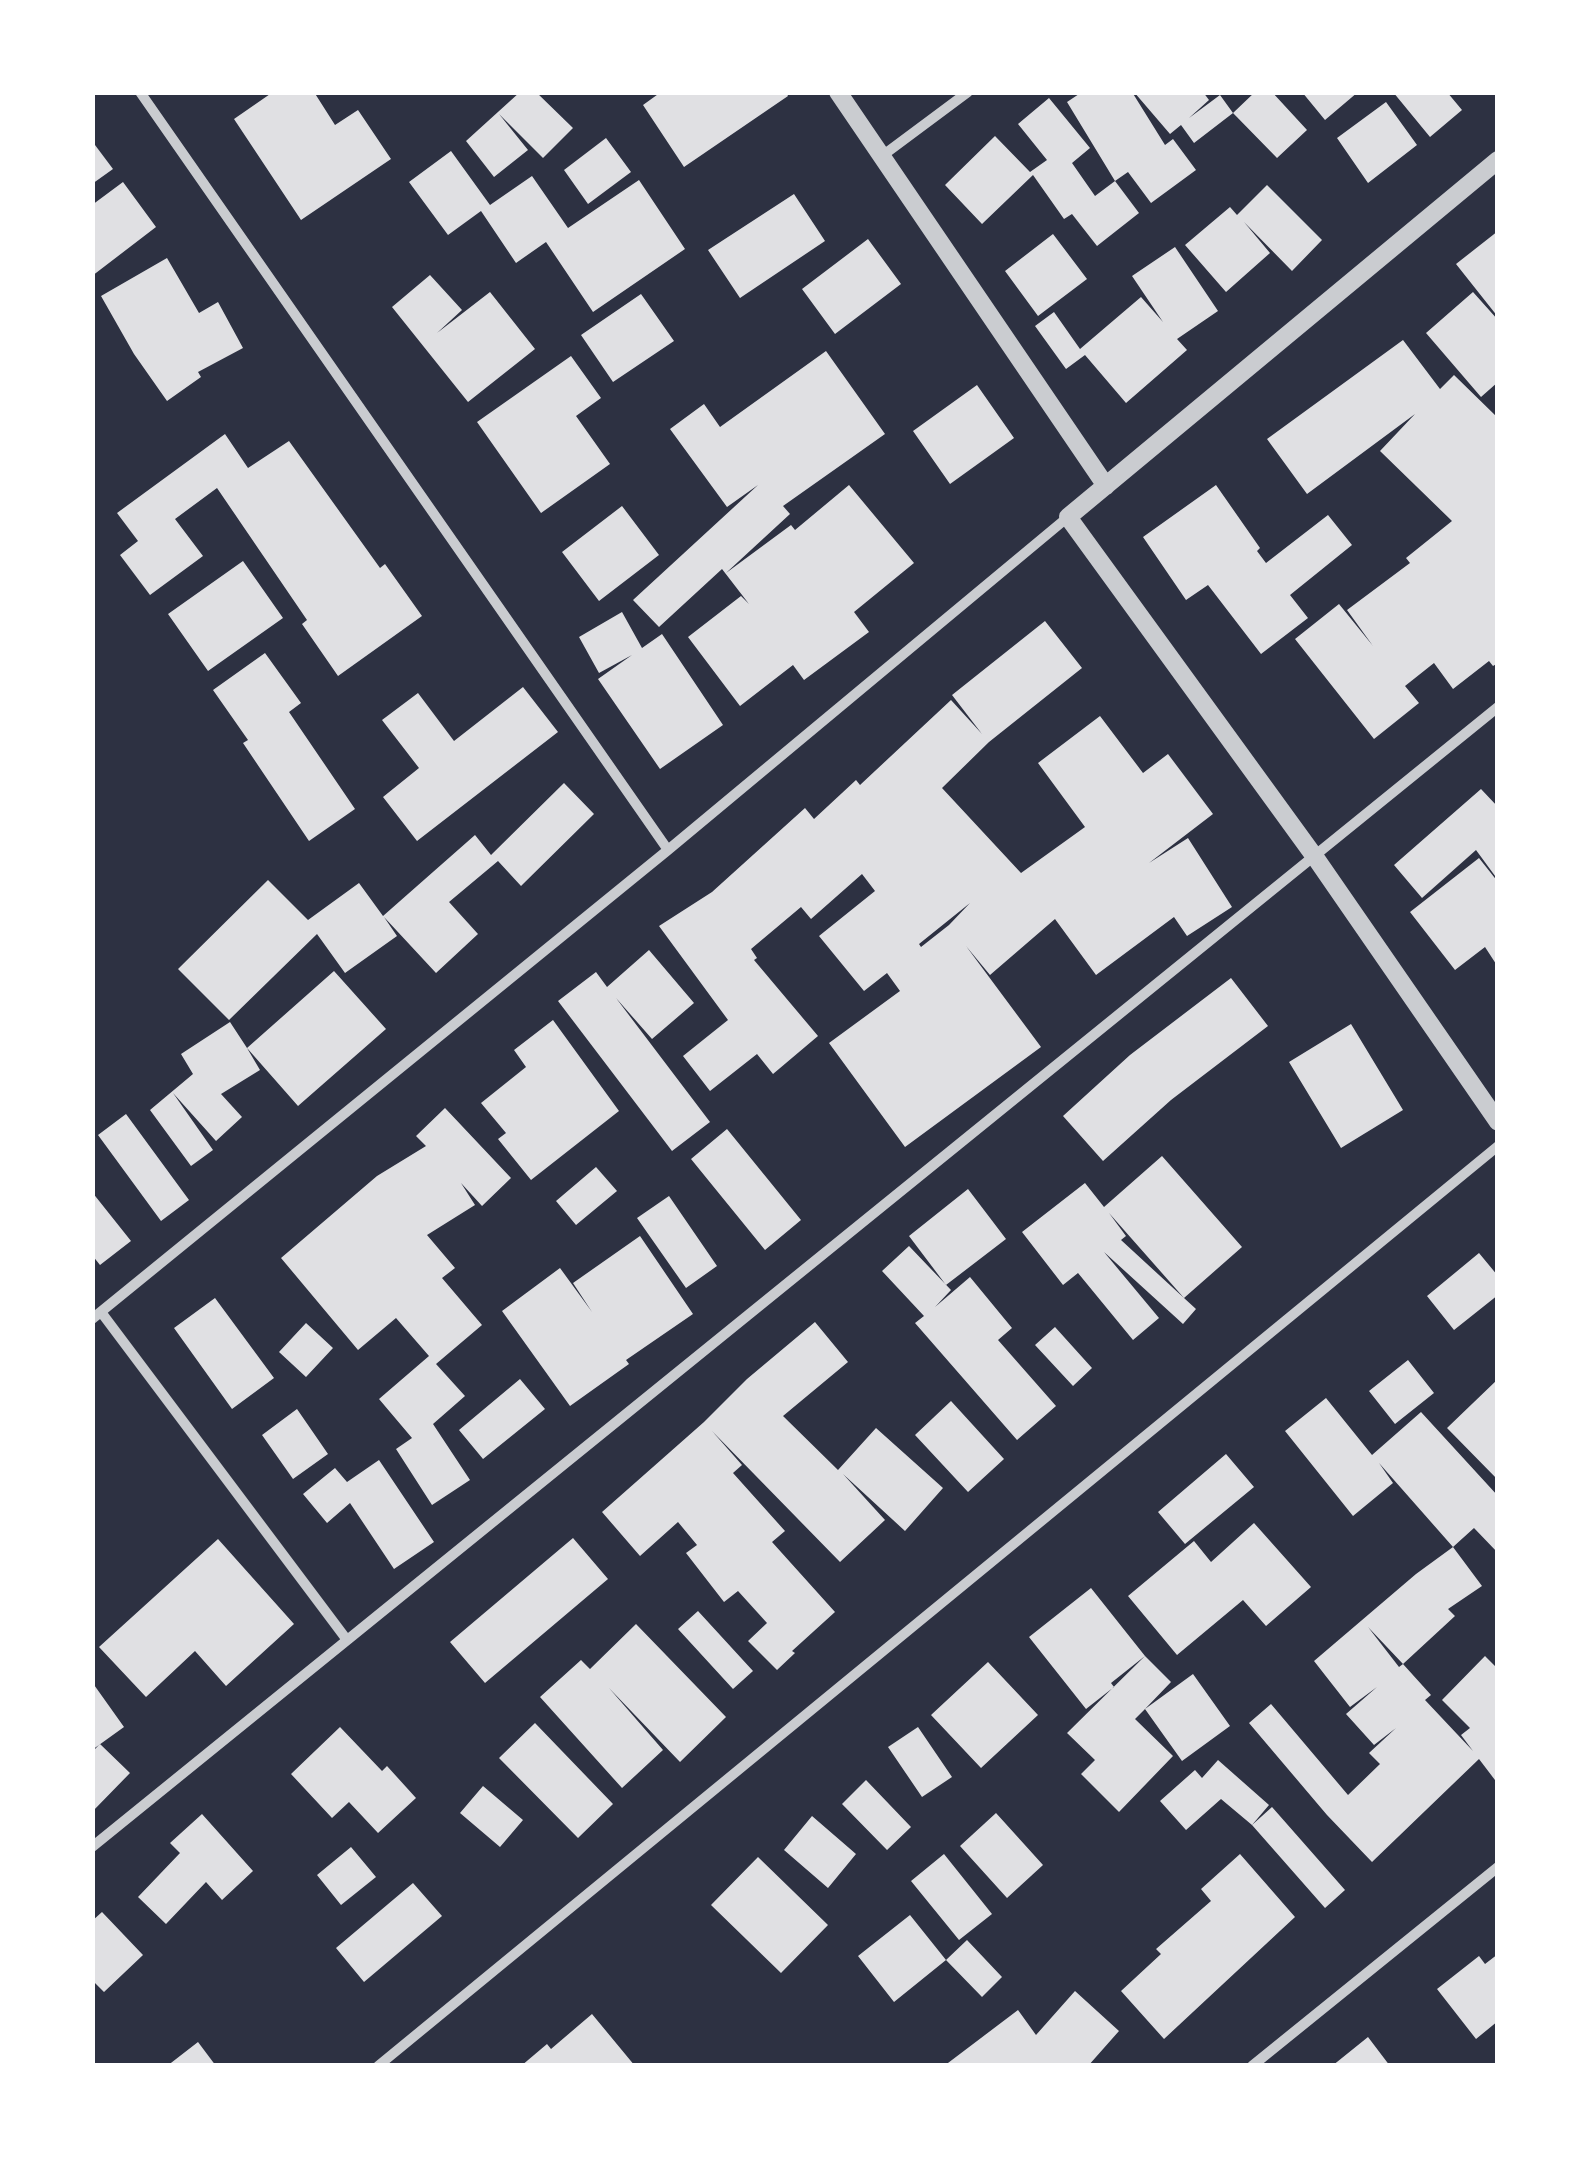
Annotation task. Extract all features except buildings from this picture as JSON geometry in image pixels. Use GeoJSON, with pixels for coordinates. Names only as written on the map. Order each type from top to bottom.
{"type":"FeatureCollection","features":[{"type":"Feature","properties":{"kind":"street"},"geometry":{"type":"LineString","coordinates":[[140,92],[668,850]]}},
{"type":"Feature","properties":{"kind":"street"},"geometry":{"type":"LineString","coordinates":[[838,92],[1106,486]]}},
{"type":"Feature","properties":{"kind":"street"},"geometry":{"type":"LineString","coordinates":[[882,156],[968,92]]}},
{"type":"Feature","properties":{"kind":"street"},"geometry":{"type":"LineString","coordinates":[[347,1640],[97,1315],[668,850],[1498,160]]}},
{"type":"Feature","properties":{"kind":"street"},"geometry":{"type":"LineString","coordinates":[[1068,516],[1315,857],[1498,1122]]}},
{"type":"Feature","properties":{"kind":"street"},"geometry":{"type":"LineString","coordinates":[[92,1847],[1498,706]]}},
{"type":"Feature","properties":{"kind":"street"},"geometry":{"type":"LineString","coordinates":[[378,2066],[1498,1146]]}},
{"type":"Feature","properties":{"kind":"street"},"geometry":{"type":"LineString","coordinates":[[1252,2066],[1498,1867]]}}]}
